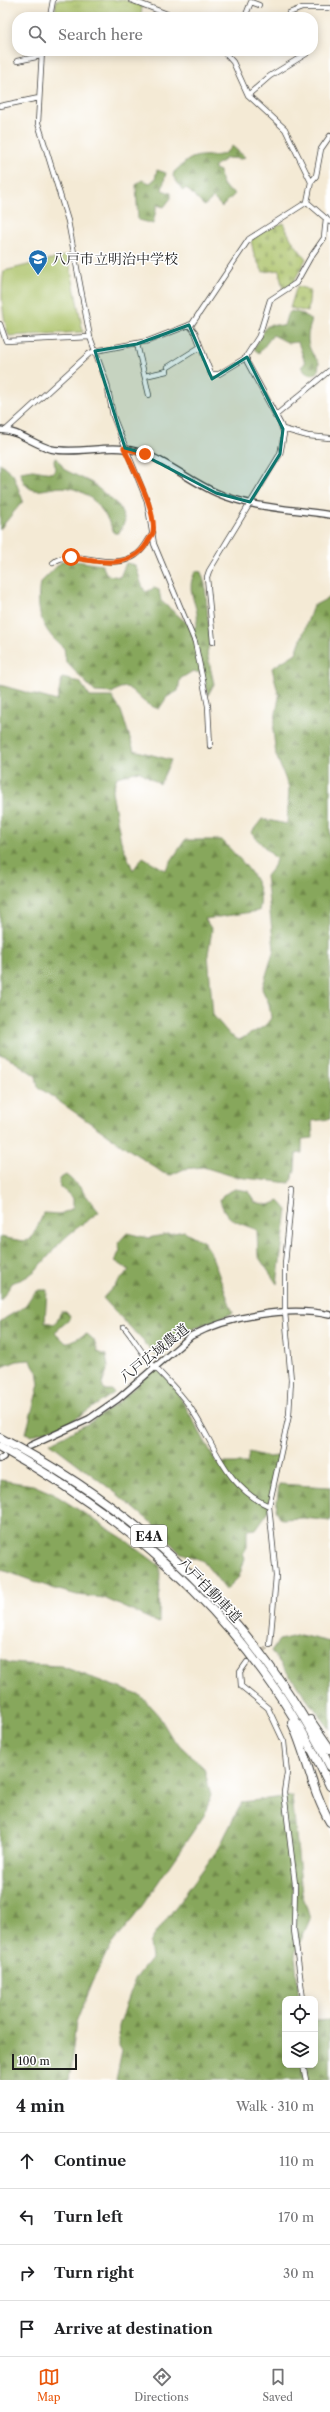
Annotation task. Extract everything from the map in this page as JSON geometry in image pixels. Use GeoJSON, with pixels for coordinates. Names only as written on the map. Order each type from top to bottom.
{"type":"FeatureCollection","features":[{"type":"Feature","properties":{"kind":"highway","name":"八戸自動車道"},"geometry":{"type":"LineString","coordinates":[[0,1438],[71,1479],[162,1547],[219,1604],[271,1666],[306,1721],[330,1766]]}},
{"type":"Feature","properties":{"kind":"highway","name":"八戸自動車道"},"geometry":{"type":"LineString","coordinates":[[0,1447],[91,1503],[154,1552],[213,1609],[264,1674],[305,1737],[330,1786]]}},
{"type":"Feature","properties":{"kind":"highway"},"geometry":{"type":"LineString","coordinates":[[271,1666],[330,1749]]}},
{"type":"Feature","properties":{"kind":"highway"},"geometry":{"type":"LineString","coordinates":[[264,1674],[298,1737],[319,1801],[330,1822]]}},
{"type":"Feature","properties":{"kind":"street"},"geometry":{"type":"LineString","coordinates":[[51,12],[54,0]]}},
{"type":"Feature","properties":{"kind":"street"},"geometry":{"type":"LineString","coordinates":[[131,0],[162,12]]}},
{"type":"Feature","properties":{"kind":"street"},"geometry":{"type":"LineString","coordinates":[[247,12],[252,2],[259,6]]}},
{"type":"Feature","properties":{"kind":"street"},"geometry":{"type":"LineString","coordinates":[[291,12],[301,8],[330,8]]}},
{"type":"Feature","properties":{"kind":"street"},"geometry":{"type":"LineString","coordinates":[[17,61],[35,56]]}},
{"type":"Feature","properties":{"kind":"street"},"geometry":{"type":"LineString","coordinates":[[42,56],[38,123],[68,221],[90,337],[107,384],[113,416],[124,448],[147,501],[154,544],[195,642],[208,706],[210,746]]}},
{"type":"Feature","properties":{"kind":"street"},"geometry":{"type":"LineString","coordinates":[[229,56],[237,69],[248,95],[285,129],[311,182]]}},
{"type":"Feature","properties":{"kind":"street"},"geometry":{"type":"LineString","coordinates":[[248,95],[270,76],[304,56]]}},
{"type":"Feature","properties":{"kind":"street"},"geometry":{"type":"LineString","coordinates":[[0,106],[39,98]]}},
{"type":"Feature","properties":{"kind":"street"},"geometry":{"type":"LineString","coordinates":[[330,136],[321,149],[316,176],[311,182],[307,202],[249,239],[195,321],[189,325],[137,344],[95,350],[3,430],[52,449],[124,448],[156,458],[216,493],[250,502],[330,515]]}},
{"type":"Feature","properties":{"kind":"street"},"geometry":{"type":"LineString","coordinates":[[307,202],[330,222]]}},
{"type":"Feature","properties":{"kind":"street"},"geometry":{"type":"LineString","coordinates":[[189,325],[195,332],[210,372],[214,376],[246,357],[259,336],[270,300],[293,286],[310,258],[323,242],[326,218]]}},
{"type":"Feature","properties":{"kind":"street"},"geometry":{"type":"LineString","coordinates":[[0,324],[6,341],[90,337]]}},
{"type":"Feature","properties":{"kind":"street"},"geometry":{"type":"LineString","coordinates":[[137,344],[149,395]]}},
{"type":"Feature","properties":{"kind":"street"},"geometry":{"type":"LineString","coordinates":[[145,376],[167,369],[200,347]]}},
{"type":"Feature","properties":{"kind":"street"},"geometry":{"type":"LineString","coordinates":[[246,357],[275,416],[284,429],[308,436],[330,438]]}},
{"type":"Feature","properties":{"kind":"street"},"geometry":{"type":"LineString","coordinates":[[275,416],[320,376],[330,370]]}},
{"type":"Feature","properties":{"kind":"street"},"geometry":{"type":"LineString","coordinates":[[213,642],[207,577],[250,502],[280,454],[284,429]]}},
{"type":"Feature","properties":{"kind":"street"},"geometry":{"type":"LineString","coordinates":[[53,563],[58,558],[71,557],[106,562],[130,559],[142,551],[153,533]]}},
{"type":"Feature","properties":{"kind":"street"},"geometry":{"type":"LineString","coordinates":[[270,1645],[276,1576],[269,1506],[289,1415],[291,1380],[285,1312],[285,1264],[292,1189]]}},
{"type":"Feature","properties":{"kind":"street","name":"八戸広域農道"},"geometry":{"type":"LineString","coordinates":[[30,1446],[89,1419],[118,1398],[191,1336],[202,1330],[234,1320],[285,1312],[308,1311],[330,1315]]}},
{"type":"Feature","properties":{"kind":"street"},"geometry":{"type":"LineString","coordinates":[[124,1327],[146,1357],[156,1365],[191,1408],[228,1475],[248,1494],[269,1506]]}},
{"type":"Feature","properties":{"kind":"street"},"geometry":{"type":"LineString","coordinates":[[247,1662],[240,1672],[241,1686],[268,1708],[281,1733],[287,1756],[284,1792],[295,1884],[294,1930],[303,1996]]}},
{"type":"Feature","properties":{"kind":"street"},"geometry":{"type":"LineString","coordinates":[[304,2068],[306,2080]]}},
{"type":"Feature","properties":{"kind":"highlighted area"},"geometry":{"type":"Polygon","coordinates":[[[189,325],[212,379],[247,357],[283,429],[280,454],[250,502],[216,493],[136,451],[125,448],[95,351],[137,344],[189,325]]]}},
{"type":"Feature","properties":{"kind":"green space"},"geometry":{"type":"Polygon","coordinates":[[[56,0],[124,0],[142,6],[141,12],[55,12],[56,0]]]}},
{"type":"Feature","properties":{"kind":"green space"},"geometry":{"type":"Polygon","coordinates":[[[232,146],[245,157],[243,159],[227,158],[215,166],[215,169],[220,171],[221,179],[224,185],[228,190],[235,194],[222,207],[213,198],[204,206],[186,188],[183,191],[173,176],[174,172],[189,159],[201,156],[220,155],[228,151],[232,146]]]}},
{"type":"Feature","properties":{"kind":"green space"},"geometry":{"type":"Polygon","coordinates":[[[157,170],[166,173],[162,190],[171,193],[171,198],[164,207],[157,205],[153,224],[138,220],[136,185],[142,180],[150,183],[155,179],[157,170]]]}},
{"type":"Feature","properties":{"kind":"green space"},"geometry":{"type":"Polygon","coordinates":[[[283,223],[291,239],[306,259],[293,283],[283,290],[279,270],[263,272],[254,255],[251,240],[264,231],[283,223]]]}},
{"type":"Feature","properties":{"kind":"green space"},"geometry":{"type":"Polygon","coordinates":[[[68,255],[83,332],[9,336],[2,304],[4,271],[68,255]]]}},
{"type":"Feature","properties":{"kind":"green space"},"geometry":{"type":"Polygon","coordinates":[[[297,286],[310,290],[308,312],[290,308],[297,286]]]}},
{"type":"Feature","properties":{"kind":"green space"},"geometry":{"type":"Polygon","coordinates":[[[291,311],[304,314],[312,321],[308,333],[308,343],[319,362],[318,372],[313,375],[306,373],[301,367],[305,363],[298,342],[289,343],[273,335],[259,353],[254,349],[266,327],[271,324],[284,326],[287,315],[291,311]]]}},
{"type":"Feature","properties":{"kind":"green space"},"geometry":{"type":"Polygon","coordinates":[[[57,458],[65,470],[92,483],[119,506],[125,521],[119,533],[114,533],[103,511],[85,494],[70,488],[62,487],[34,490],[28,487],[20,472],[33,470],[52,473],[55,469],[54,459],[57,458]]]}},
{"type":"Feature","properties":{"kind":"green space"},"geometry":{"type":"Polygon","coordinates":[[[0,463],[13,474],[23,501],[0,529],[0,463]]]}},
{"type":"Feature","properties":{"kind":"green space"},"geometry":{"type":"Polygon","coordinates":[[[69,560],[102,565],[107,575],[120,577],[126,563],[135,565],[144,590],[146,592],[154,588],[159,590],[161,601],[194,629],[197,622],[197,615],[191,587],[192,579],[196,571],[201,572],[205,584],[210,641],[207,653],[214,684],[208,695],[203,674],[193,671],[180,679],[178,691],[167,697],[159,709],[145,702],[127,687],[120,688],[112,693],[95,692],[66,662],[64,648],[50,635],[42,620],[40,611],[40,583],[61,562],[69,560]]]}},
{"type":"Feature","properties":{"kind":"green space"},"geometry":{"type":"Polygon","coordinates":[[[330,597],[330,1119],[312,1121],[313,1138],[302,1139],[302,1153],[296,1154],[295,1170],[290,1183],[236,1177],[203,1167],[184,1169],[171,1175],[163,1173],[38,1087],[36,1076],[6,1056],[0,1055],[0,685],[57,701],[62,678],[80,682],[90,697],[112,697],[121,711],[134,750],[171,760],[160,784],[139,771],[117,777],[112,792],[121,841],[133,870],[143,857],[165,870],[185,840],[222,840],[244,864],[256,880],[260,900],[259,911],[205,919],[212,930],[208,954],[213,1015],[230,1035],[239,1040],[265,1026],[271,1018],[269,1004],[262,989],[274,949],[266,876],[274,866],[276,859],[251,833],[262,819],[287,824],[289,788],[276,755],[273,730],[279,697],[272,668],[296,653],[313,606],[330,597]]]}},
{"type":"Feature","properties":{"kind":"green space"},"geometry":{"type":"Polygon","coordinates":[[[66,1175],[79,1186],[99,1212],[68,1235],[35,1271],[21,1280],[13,1282],[0,1301],[0,1237],[23,1241],[31,1239],[44,1213],[60,1214],[73,1208],[73,1198],[60,1187],[59,1179],[66,1175]]]}},
{"type":"Feature","properties":{"kind":"green space"},"geometry":{"type":"Polygon","coordinates":[[[235,1189],[249,1191],[254,1202],[269,1205],[279,1201],[287,1210],[277,1284],[258,1256],[257,1230],[239,1223],[229,1217],[223,1207],[220,1200],[223,1195],[235,1189]]]}},
{"type":"Feature","properties":{"kind":"green space"},"geometry":{"type":"Polygon","coordinates":[[[184,1231],[204,1242],[210,1251],[233,1313],[192,1329],[157,1356],[103,1298],[129,1270],[115,1261],[120,1250],[118,1243],[127,1233],[148,1238],[184,1231]]]}},
{"type":"Feature","properties":{"kind":"green space"},"geometry":{"type":"Polygon","coordinates":[[[39,1290],[47,1290],[45,1322],[55,1324],[61,1312],[66,1312],[71,1318],[55,1332],[66,1343],[87,1334],[94,1340],[98,1352],[106,1355],[108,1367],[102,1385],[105,1390],[112,1390],[114,1393],[71,1422],[31,1436],[26,1433],[39,1384],[37,1371],[30,1360],[17,1361],[0,1368],[0,1322],[24,1306],[33,1294],[39,1290]]]}},
{"type":"Feature","properties":{"kind":"green space"},"geometry":{"type":"Polygon","coordinates":[[[156,1367],[174,1386],[217,1463],[247,1463],[249,1452],[269,1457],[278,1456],[268,1512],[256,1529],[247,1530],[247,1547],[243,1554],[245,1558],[239,1577],[226,1590],[203,1561],[179,1552],[153,1524],[117,1494],[50,1443],[89,1423],[120,1401],[156,1367]]]}},
{"type":"Feature","properties":{"kind":"green space"},"geometry":{"type":"Polygon","coordinates":[[[0,1480],[33,1485],[54,1494],[124,1539],[160,1566],[159,1623],[104,1598],[77,1595],[55,1589],[0,1569],[0,1480]]]}},
{"type":"Feature","properties":{"kind":"green space"},"geometry":{"type":"Polygon","coordinates":[[[279,1484],[330,1487],[330,1521],[304,1518],[281,1519],[276,1510],[279,1484]]]}},
{"type":"Feature","properties":{"kind":"green space"},"geometry":{"type":"Polygon","coordinates":[[[300,1635],[330,1642],[330,1729],[271,1651],[279,1640],[300,1635]]]}},
{"type":"Feature","properties":{"kind":"green space"},"geometry":{"type":"Polygon","coordinates":[[[0,1659],[11,1663],[61,1666],[141,1696],[159,1716],[172,1738],[204,1768],[211,1795],[205,1814],[135,1916],[110,1946],[92,1982],[76,2022],[69,2080],[0,2080],[0,1659]]]}},
{"type":"Feature","properties":{"kind":"green space"},"geometry":{"type":"Polygon","coordinates":[[[292,1796],[302,1893],[310,1919],[295,1954],[299,1996],[282,1996],[282,2068],[318,2068],[318,2021],[330,2020],[330,2080],[116,2080],[122,2051],[118,2044],[119,2026],[135,1979],[151,1959],[149,1943],[218,1849],[242,1802],[292,1796]]]}},
{"type":"Feature","properties":{"kind":"tunnel"},"geometry":{"type":"LineString","coordinates":[[258,1654],[270,1645]]}},
{"type":"Feature","properties":{"kind":"place","name":"八戸市立明治中学校"},"geometry":{"type":"Point","coordinates":[38,276]}},
{"type":"Feature","properties":{"kind":"route"},"geometry":{"type":"LineString","coordinates":[[71,557],[106,562],[122,561],[130,559],[142,551],[153,533],[151,516],[147,501],[124,448],[145,454]]}}]}
